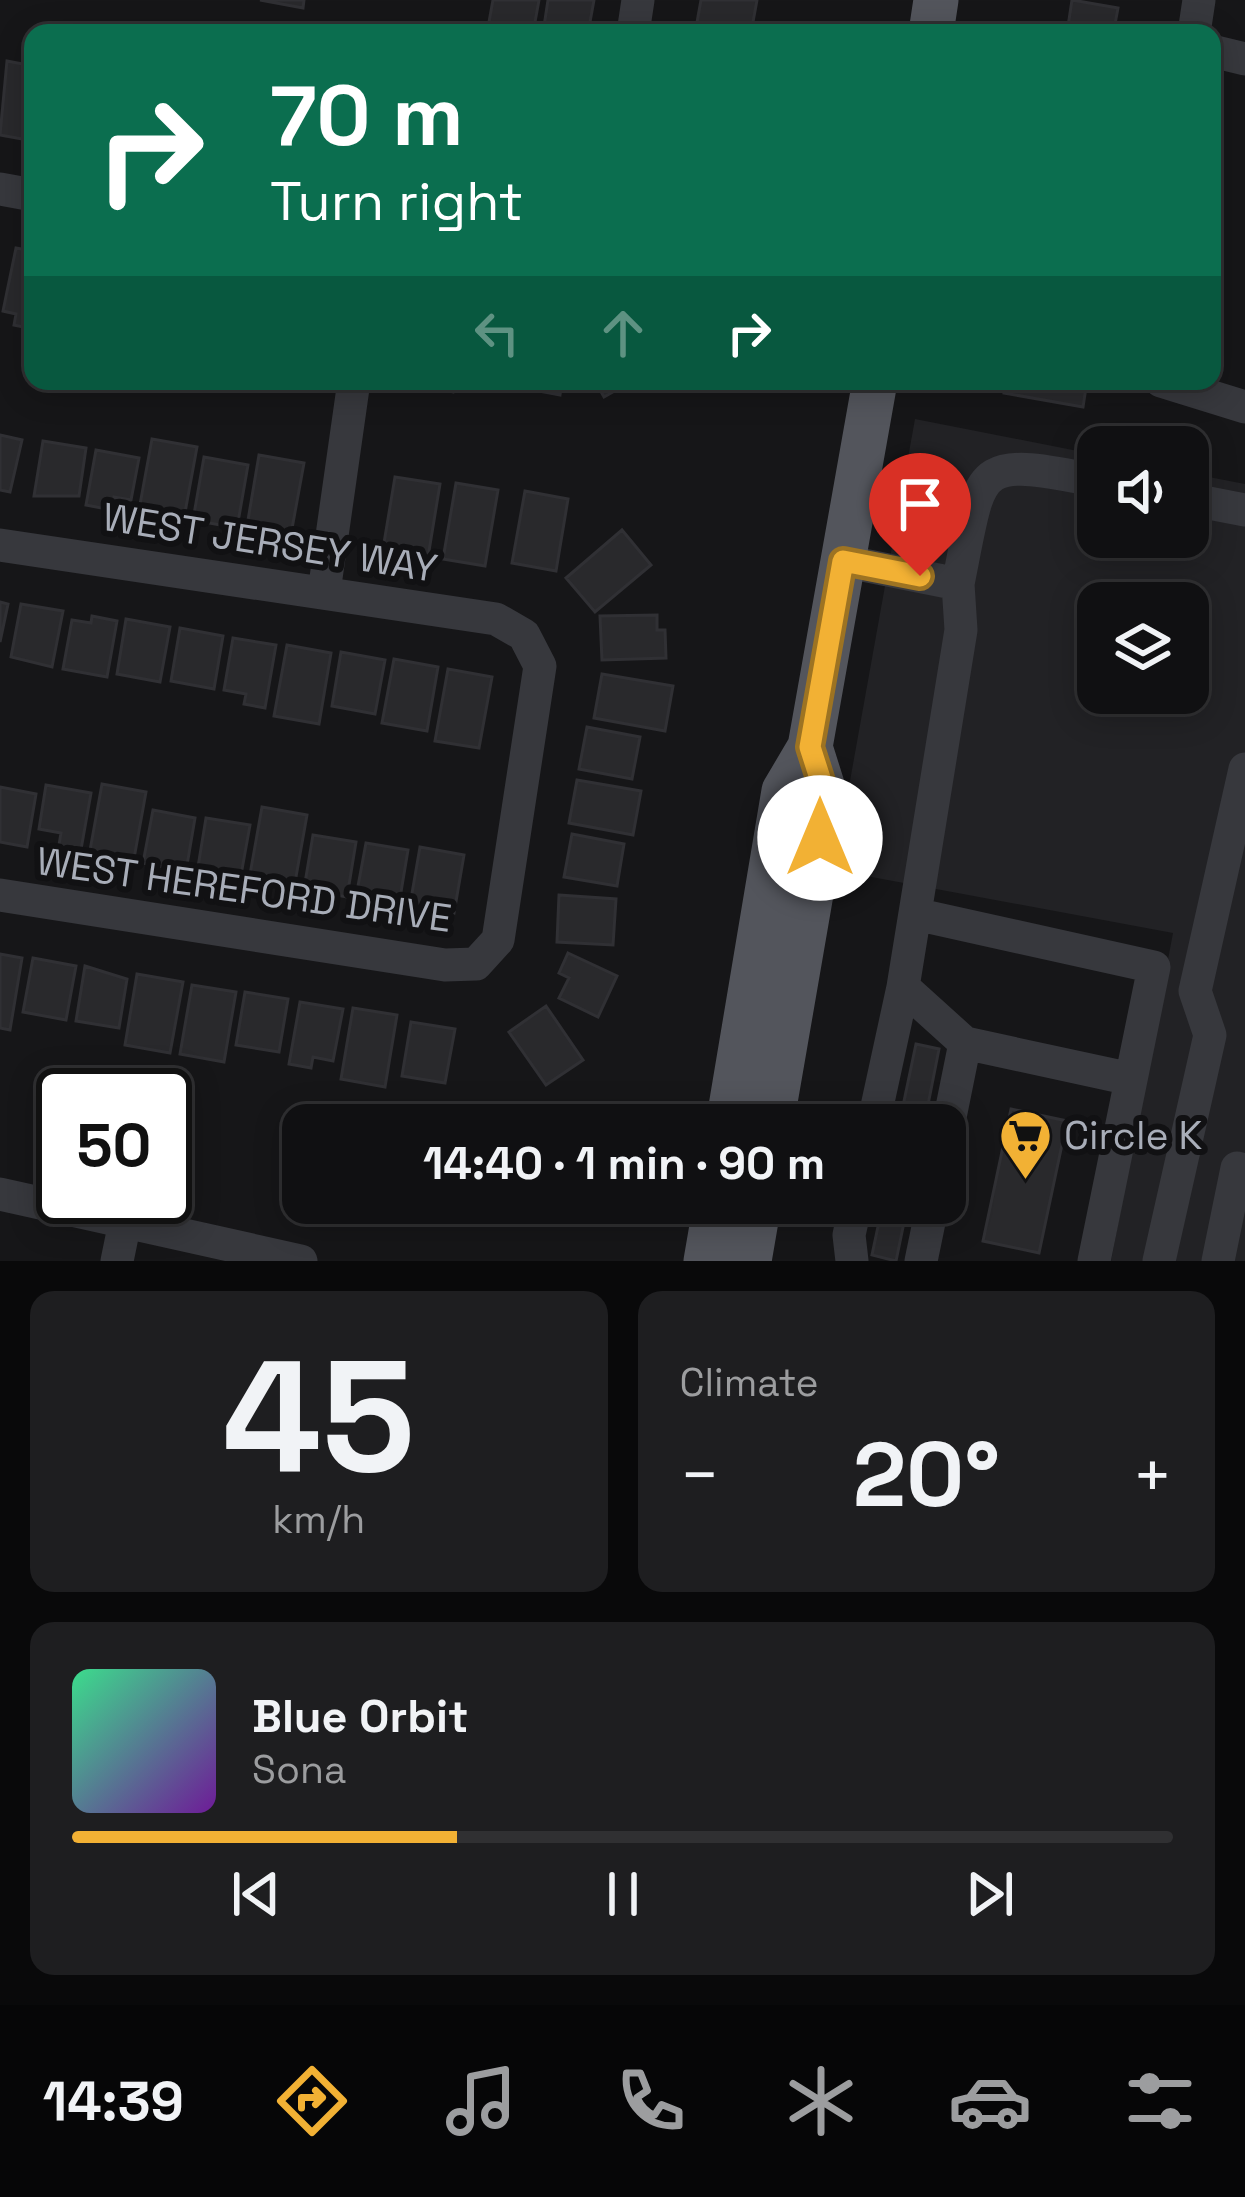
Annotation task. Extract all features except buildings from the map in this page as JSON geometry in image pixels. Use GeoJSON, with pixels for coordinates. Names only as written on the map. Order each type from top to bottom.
{"type":"FeatureCollection","features":[{"type":"Feature","properties":{"kind":"main road"},"geometry":{"type":"LineString","coordinates":[[732,1104],[784,791],[810,747],[873,390]]}},
{"type":"Feature","properties":{"kind":"main road"},"geometry":{"type":"LineString","coordinates":[[775,1104],[827,800],[810,747]]}},
{"type":"Feature","properties":{"kind":"main road"},"geometry":{"type":"LineString","coordinates":[[706,1261],[712,1224]]}},
{"type":"Feature","properties":{"kind":"main road"},"geometry":{"type":"LineString","coordinates":[[749,1261],[755,1224]]}},
{"type":"Feature","properties":{"kind":"street"},"geometry":{"type":"LineString","coordinates":[[324,592],[352,390]]}},
{"type":"Feature","properties":{"kind":"street"},"geometry":{"type":"LineString","coordinates":[[1191,390],[1245,406]]}},
{"type":"Feature","properties":{"kind":"street"},"geometry":{"type":"LineString","coordinates":[[878,1104],[903,986],[961,630],[958,584],[976,493],[999,470],[1024,466],[1077,477]]}},
{"type":"Feature","properties":{"kind":"street"},"geometry":{"type":"LineString","coordinates":[[1209,503],[1245,510]]}},
{"type":"Feature","properties":{"kind":"street","name":"WEST JERSEY WAY"},"geometry":{"type":"LineString","coordinates":[[0,544],[496,619],[524,635],[540,666],[498,940],[476,964]]}},
{"type":"Feature","properties":{"kind":"street"},"geometry":{"type":"LineString","coordinates":[[843,561],[958,584]]}},
{"type":"Feature","properties":{"kind":"street"},"geometry":{"type":"LineString","coordinates":[[1159,1261],[1210,1035],[1195,991],[1245,769]]}},
{"type":"Feature","properties":{"kind":"street","name":"WEST HEREFORD DRIVE"},"geometry":{"type":"LineString","coordinates":[[0,895],[445,965],[476,964]]}},
{"type":"Feature","properties":{"kind":"street"},"geometry":{"type":"LineString","coordinates":[[915,914],[1154,967],[1094,1261]]}},
{"type":"Feature","properties":{"kind":"street"},"geometry":{"type":"LineString","coordinates":[[903,986],[965,1043],[1131,1079]]}},
{"type":"Feature","properties":{"kind":"street"},"geometry":{"type":"LineString","coordinates":[[953,1104],[965,1043]]}},
{"type":"Feature","properties":{"kind":"street"},"geometry":{"type":"LineString","coordinates":[[1220,1252],[1237,1168],[1245,1170]]}},
{"type":"Feature","properties":{"kind":"street"},"geometry":{"type":"LineString","coordinates":[[0,1195],[36,1203]]}},
{"type":"Feature","properties":{"kind":"street"},"geometry":{"type":"LineString","coordinates":[[117,1261],[125,1224]]}},
{"type":"Feature","properties":{"kind":"street"},"geometry":{"type":"LineString","coordinates":[[134,1224],[301,1261]]}},
{"type":"Feature","properties":{"kind":"street"},"geometry":{"type":"LineString","coordinates":[[851,1224],[852,1261]]}},
{"type":"Feature","properties":{"kind":"street"},"geometry":{"type":"LineString","coordinates":[[921,1261],[929,1224]]}},
{"type":"Feature","properties":{"kind":"shaded area"},"geometry":{"type":"Polygon","coordinates":[[[915,419],[1077,451],[1077,558],[1209,558],[1209,477],[1245,484],[1245,1261],[1111,1261],[1173,933],[834,870],[915,419]]]}},
{"type":"Feature","properties":{"kind":"place","name":"Circle K"},"geometry":{"type":"Point","coordinates":[1025,1181]}},
{"type":"Feature","properties":{"kind":"route"},"geometry":{"type":"LineString","coordinates":[[820,838],[827,800],[810,747],[843,561],[920,576]]}}]}
